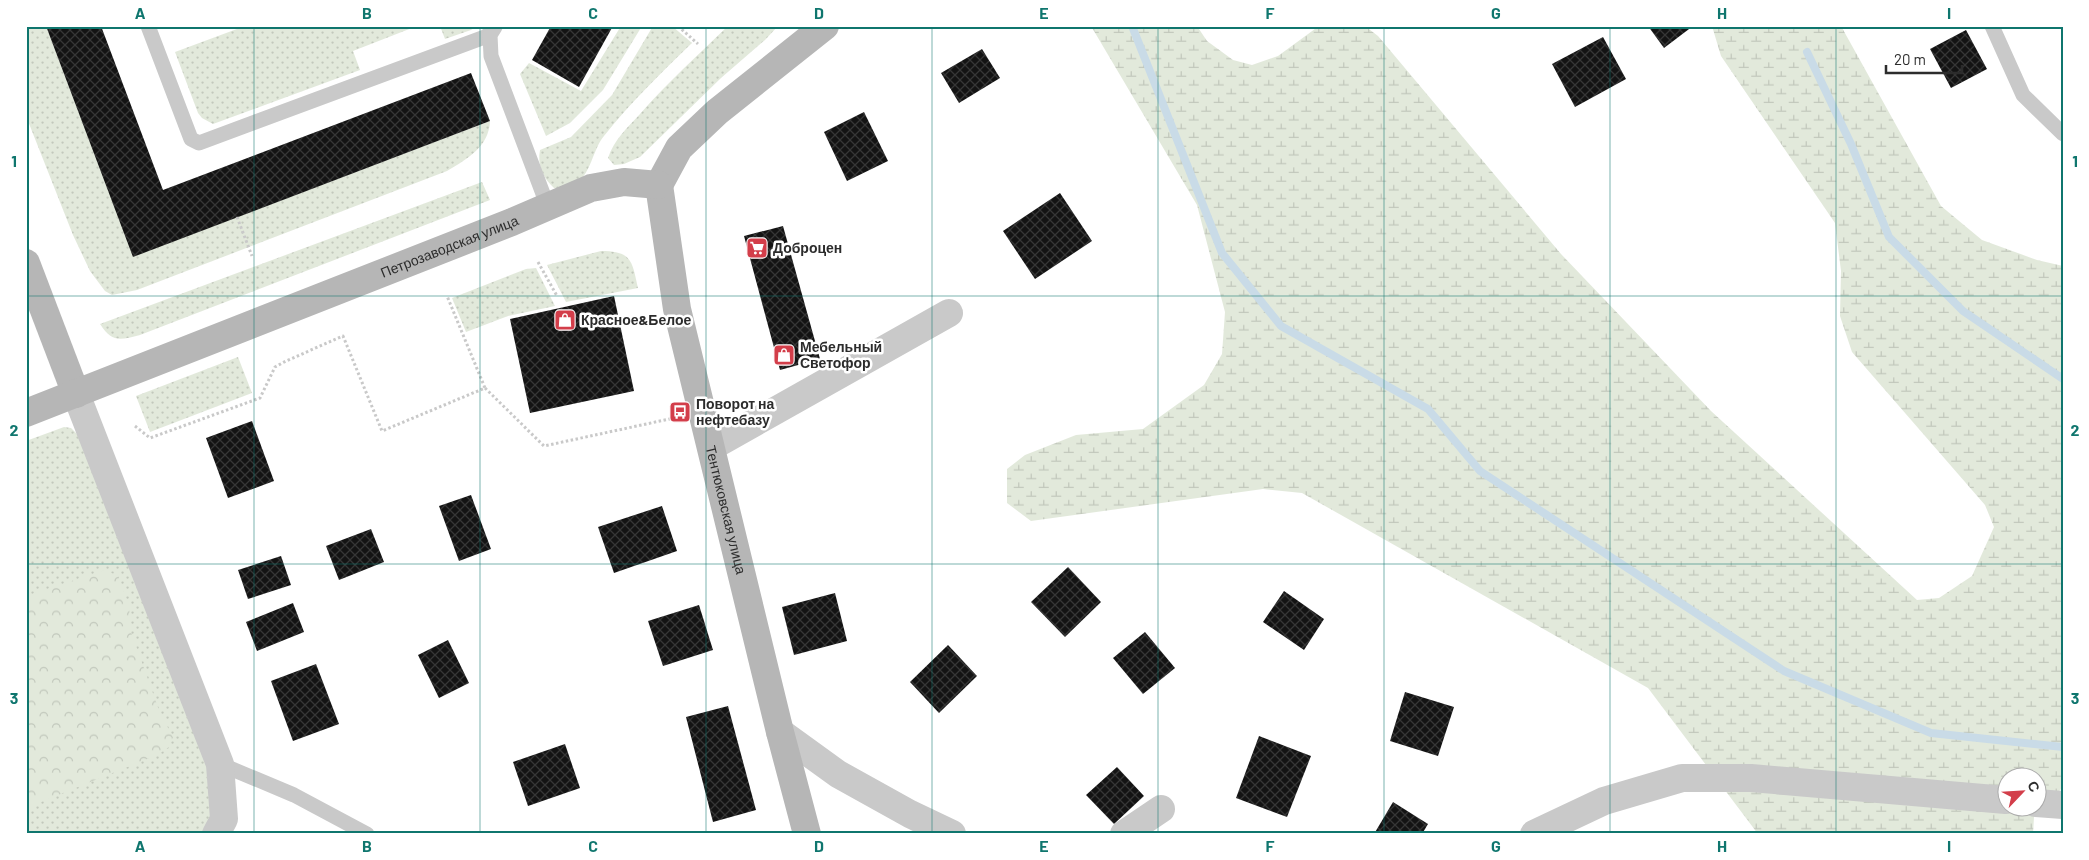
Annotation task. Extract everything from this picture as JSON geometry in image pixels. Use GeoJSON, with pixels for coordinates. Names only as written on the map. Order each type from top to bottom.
{"type":"FeatureCollection","features":[{"type":"Feature","properties":{"kind":"street"},"geometry":{"type":"LineString","coordinates":[[659,185],[679,148],[717,112],[825,26]]}},
{"type":"Feature","properties":{"kind":"street","name":"Петрозаводская улица"},"geometry":{"type":"LineString","coordinates":[[26,413],[548,207],[591,188],[624,182],[659,185]]}},
{"type":"Feature","properties":{"kind":"street","name":"Тентюковская улица"},"geometry":{"type":"LineString","coordinates":[[659,185],[677,309],[780,732],[807,834]]}},
{"type":"Feature","properties":{"kind":"street"},"geometry":{"type":"LineString","coordinates":[[26,263],[220,764],[224,819],[216,834]]}},
{"type":"Feature","properties":{"kind":"street"},"geometry":{"type":"LineString","coordinates":[[711,447],[949,313]]}},
{"type":"Feature","properties":{"kind":"street"},"geometry":{"type":"LineString","coordinates":[[780,732],[838,774],[910,814],[952,834]]}},
{"type":"Feature","properties":{"kind":"street"},"geometry":{"type":"LineString","coordinates":[[1534,834],[1604,801],[1682,778],[1751,778],[1996,799]]}},
{"type":"Feature","properties":{"kind":"street"},"geometry":{"type":"LineString","coordinates":[[2046,804],[2063,805]]}},
{"type":"Feature","properties":{"kind":"street"},"geometry":{"type":"LineString","coordinates":[[1124,834],[1162,809]]}},
{"type":"Feature","properties":{"kind":"lane"},"geometry":{"type":"LineString","coordinates":[[148,26],[191,139],[199,144],[492,29],[491,56],[548,207]]}},
{"type":"Feature","properties":{"kind":"lane"},"geometry":{"type":"LineString","coordinates":[[1992,26],[2023,94],[2063,134]]}},
{"type":"Feature","properties":{"kind":"lane"},"geometry":{"type":"LineString","coordinates":[[220,764],[294,795],[367,834]]}},
{"type":"Feature","properties":{"kind":"path"},"geometry":{"type":"LineString","coordinates":[[678,26],[698,44]]}},
{"type":"Feature","properties":{"kind":"path"},"geometry":{"type":"LineString","coordinates":[[237,217],[252,256]]}},
{"type":"Feature","properties":{"kind":"path"},"geometry":{"type":"LineString","coordinates":[[538,262],[557,296]]}},
{"type":"Feature","properties":{"kind":"path"},"geometry":{"type":"LineString","coordinates":[[447,296],[485,388],[544,446],[674,418]]}},
{"type":"Feature","properties":{"kind":"path"},"geometry":{"type":"LineString","coordinates":[[135,426],[150,438],[260,398],[275,367],[343,336],[382,431],[485,388]]}},
{"type":"Feature","properties":{"kind":"green space"},"geometry":{"type":"Polygon","coordinates":[[[26,26],[46,26],[134,256],[490,121],[489,130],[486,138],[476,151],[447,171],[137,290],[112,295],[105,291],[90,271],[73,235],[26,116],[26,26]]]}},
{"type":"Feature","properties":{"kind":"green space"},"geometry":{"type":"Polygon","coordinates":[[[245,26],[417,26],[353,51],[360,70],[213,124],[202,118],[198,113],[175,52],[245,26]]]}},
{"type":"Feature","properties":{"kind":"green space"},"geometry":{"type":"Polygon","coordinates":[[[440,26],[476,26],[471,30],[445,39],[440,26]]]}},
{"type":"Feature","properties":{"kind":"green space"},"geometry":{"type":"Polygon","coordinates":[[[621,26],[642,26],[603,90],[570,123],[546,136],[520,74],[529,63],[581,91],[621,26]]]}},
{"type":"Feature","properties":{"kind":"green space"},"geometry":{"type":"Polygon","coordinates":[[[653,26],[672,26],[692,43],[635,100],[604,136],[582,179],[572,186],[554,188],[542,171],[539,161],[540,150],[571,137],[612,95],[653,26]]]}},
{"type":"Feature","properties":{"kind":"green space"},"geometry":{"type":"Polygon","coordinates":[[[728,26],[778,26],[765,40],[721,78],[640,157],[624,164],[614,165],[608,158],[621,134],[672,80],[728,26]]]}},
{"type":"Feature","properties":{"kind":"green space"},"geometry":{"type":"Polygon","coordinates":[[[1091,26],[1197,26],[1207,41],[1233,60],[1252,65],[1278,56],[1319,26],[1365,26],[1378,36],[1561,254],[1711,411],[1917,600],[1939,598],[1972,576],[1994,527],[1985,505],[1852,352],[1840,316],[1841,271],[1835,223],[1721,56],[1712,26],[1841,26],[1941,206],[1982,240],[2037,260],[2063,266],[2063,787],[2046,805],[2046,768],[1996,768],[1996,818],[2034,818],[2033,834],[1758,834],[1648,688],[1302,493],[1263,489],[1031,521],[1007,503],[1007,469],[1025,455],[1076,435],[1143,429],[1204,385],[1222,354],[1225,312],[1197,205],[1091,26]]]}},
{"type":"Feature","properties":{"kind":"green space"},"geometry":{"type":"Polygon","coordinates":[[[482,182],[490,200],[140,335],[122,339],[113,337],[100,324],[482,182]]]}},
{"type":"Feature","properties":{"kind":"green space"},"geometry":{"type":"Polygon","coordinates":[[[601,251],[619,253],[629,259],[638,288],[566,302],[547,265],[601,251]]]}},
{"type":"Feature","properties":{"kind":"green space"},"geometry":{"type":"Polygon","coordinates":[[[536,268],[555,306],[508,316],[466,332],[452,298],[526,269],[536,268]]]}},
{"type":"Feature","properties":{"kind":"green space"},"geometry":{"type":"Polygon","coordinates":[[[238,357],[252,393],[150,432],[136,396],[238,357]]]}},
{"type":"Feature","properties":{"kind":"green space"},"geometry":{"type":"Polygon","coordinates":[[[64,427],[71,428],[80,437],[206,760],[212,813],[202,834],[26,834],[26,441],[64,427]]]}},
{"type":"Feature","properties":{"kind":"green space"},"geometry":{"type":"Polygon","coordinates":[[[105,570],[118,576],[129,606],[131,632],[160,713],[173,737],[169,747],[157,755],[26,808],[26,596],[105,570]]]}},
{"type":"Feature","properties":{"kind":"building"},"geometry":{"type":"Polygon","coordinates":[[[46,26],[101,26],[163,190],[471,73],[490,121],[133,257],[46,26]]]}},
{"type":"Feature","properties":{"kind":"building"},"geometry":{"type":"Polygon","coordinates":[[[551,26],[613,26],[579,87],[532,60],[551,26]]]}},
{"type":"Feature","properties":{"kind":"building"},"geometry":{"type":"Polygon","coordinates":[[[1648,26],[1693,26],[1664,48],[1648,26]]]}},
{"type":"Feature","properties":{"kind":"building"},"geometry":{"type":"Polygon","coordinates":[[[1966,30],[1987,69],[1951,88],[1930,49],[1966,30]]]}},
{"type":"Feature","properties":{"kind":"building"},"geometry":{"type":"Polygon","coordinates":[[[1603,37],[1626,79],[1575,107],[1552,64],[1603,37]]]}},
{"type":"Feature","properties":{"kind":"building"},"geometry":{"type":"Polygon","coordinates":[[[982,49],[1000,78],[959,103],[941,73],[982,49]]]}},
{"type":"Feature","properties":{"kind":"building"},"geometry":{"type":"Polygon","coordinates":[[[864,112],[888,161],[847,181],[824,132],[864,112]]]}},
{"type":"Feature","properties":{"kind":"building"},"geometry":{"type":"Polygon","coordinates":[[[1060,193],[1092,241],[1035,279],[1003,231],[1060,193]]]}},
{"type":"Feature","properties":{"kind":"building"},"geometry":{"type":"Polygon","coordinates":[[[783,226],[820,359],[780,370],[744,236],[783,226]]]}},
{"type":"Feature","properties":{"kind":"building"},"geometry":{"type":"Polygon","coordinates":[[[614,296],[634,391],[530,413],[510,319],[614,296]]]}},
{"type":"Feature","properties":{"kind":"building"},"geometry":{"type":"Polygon","coordinates":[[[252,421],[274,481],[228,498],[206,438],[252,421]]]}},
{"type":"Feature","properties":{"kind":"building"},"geometry":{"type":"Polygon","coordinates":[[[471,495],[491,549],[459,561],[439,506],[471,495]]]}},
{"type":"Feature","properties":{"kind":"building"},"geometry":{"type":"Polygon","coordinates":[[[662,506],[677,551],[614,573],[598,527],[662,506]]]}},
{"type":"Feature","properties":{"kind":"building"},"geometry":{"type":"Polygon","coordinates":[[[371,529],[384,562],[339,580],[326,546],[371,529]]]}},
{"type":"Feature","properties":{"kind":"building"},"geometry":{"type":"Polygon","coordinates":[[[281,556],[291,585],[248,599],[238,570],[281,556]]]}},
{"type":"Feature","properties":{"kind":"building"},"geometry":{"type":"Polygon","coordinates":[[[1068,567],[1101,602],[1065,637],[1031,602],[1068,567]]]}},
{"type":"Feature","properties":{"kind":"building"},"geometry":{"type":"Polygon","coordinates":[[[1284,591],[1324,619],[1304,650],[1263,622],[1284,591]]]}},
{"type":"Feature","properties":{"kind":"building"},"geometry":{"type":"Polygon","coordinates":[[[835,593],[847,641],[794,655],[782,607],[835,593]]]}},
{"type":"Feature","properties":{"kind":"building"},"geometry":{"type":"Polygon","coordinates":[[[293,603],[304,632],[257,651],[246,622],[293,603]]]}},
{"type":"Feature","properties":{"kind":"building"},"geometry":{"type":"Polygon","coordinates":[[[699,605],[713,650],[663,666],[648,621],[699,605]]]}},
{"type":"Feature","properties":{"kind":"building"},"geometry":{"type":"Polygon","coordinates":[[[1145,632],[1175,668],[1143,694],[1113,658],[1145,632]]]}},
{"type":"Feature","properties":{"kind":"building"},"geometry":{"type":"Polygon","coordinates":[[[448,640],[469,683],[439,698],[418,655],[448,640]]]}},
{"type":"Feature","properties":{"kind":"building"},"geometry":{"type":"Polygon","coordinates":[[[948,645],[977,676],[939,713],[910,682],[948,645]]]}},
{"type":"Feature","properties":{"kind":"building"},"geometry":{"type":"Polygon","coordinates":[[[316,664],[339,724],[293,741],[271,681],[316,664]]]}},
{"type":"Feature","properties":{"kind":"building"},"geometry":{"type":"Polygon","coordinates":[[[1405,692],[1454,707],[1438,756],[1390,741],[1405,692]]]}},
{"type":"Feature","properties":{"kind":"building"},"geometry":{"type":"Polygon","coordinates":[[[728,706],[756,810],[713,822],[686,717],[728,706]]]}},
{"type":"Feature","properties":{"kind":"building"},"geometry":{"type":"Polygon","coordinates":[[[1259,736],[1311,756],[1287,817],[1236,798],[1259,736]]]}},
{"type":"Feature","properties":{"kind":"building"},"geometry":{"type":"Polygon","coordinates":[[[565,744],[580,788],[528,806],[513,762],[565,744]]]}},
{"type":"Feature","properties":{"kind":"building"},"geometry":{"type":"Polygon","coordinates":[[[1117,767],[1144,796],[1114,824],[1086,795],[1117,767]]]}},
{"type":"Feature","properties":{"kind":"building"},"geometry":{"type":"Polygon","coordinates":[[[1393,802],[1428,824],[1422,834],[1374,834],[1393,802]]]}},
{"type":"Feature","properties":{"kind":"waterway"},"geometry":{"type":"LineString","coordinates":[[1132,26],[1222,253],[1281,326],[1428,409],[1480,471],[1784,671],[1931,733],[2063,747]]}},
{"type":"Feature","properties":{"kind":"waterway"},"geometry":{"type":"LineString","coordinates":[[1807,52],[1851,144],[1889,237],[1963,311],[2063,379]]}},
{"type":"Feature","properties":{"kind":"place","name":"Доброцен"},"geometry":{"type":"Point","coordinates":[757,248]}},
{"type":"Feature","properties":{"kind":"place","name":"Красное&Белое"},"geometry":{"type":"Point","coordinates":[565,320]}},
{"type":"Feature","properties":{"kind":"place","name":"Мебельный Светофор"},"geometry":{"type":"Point","coordinates":[784,355]}},
{"type":"Feature","properties":{"kind":"place","name":"Поворот на нефтебазу"},"geometry":{"type":"Point","coordinates":[680,412]}}]}
